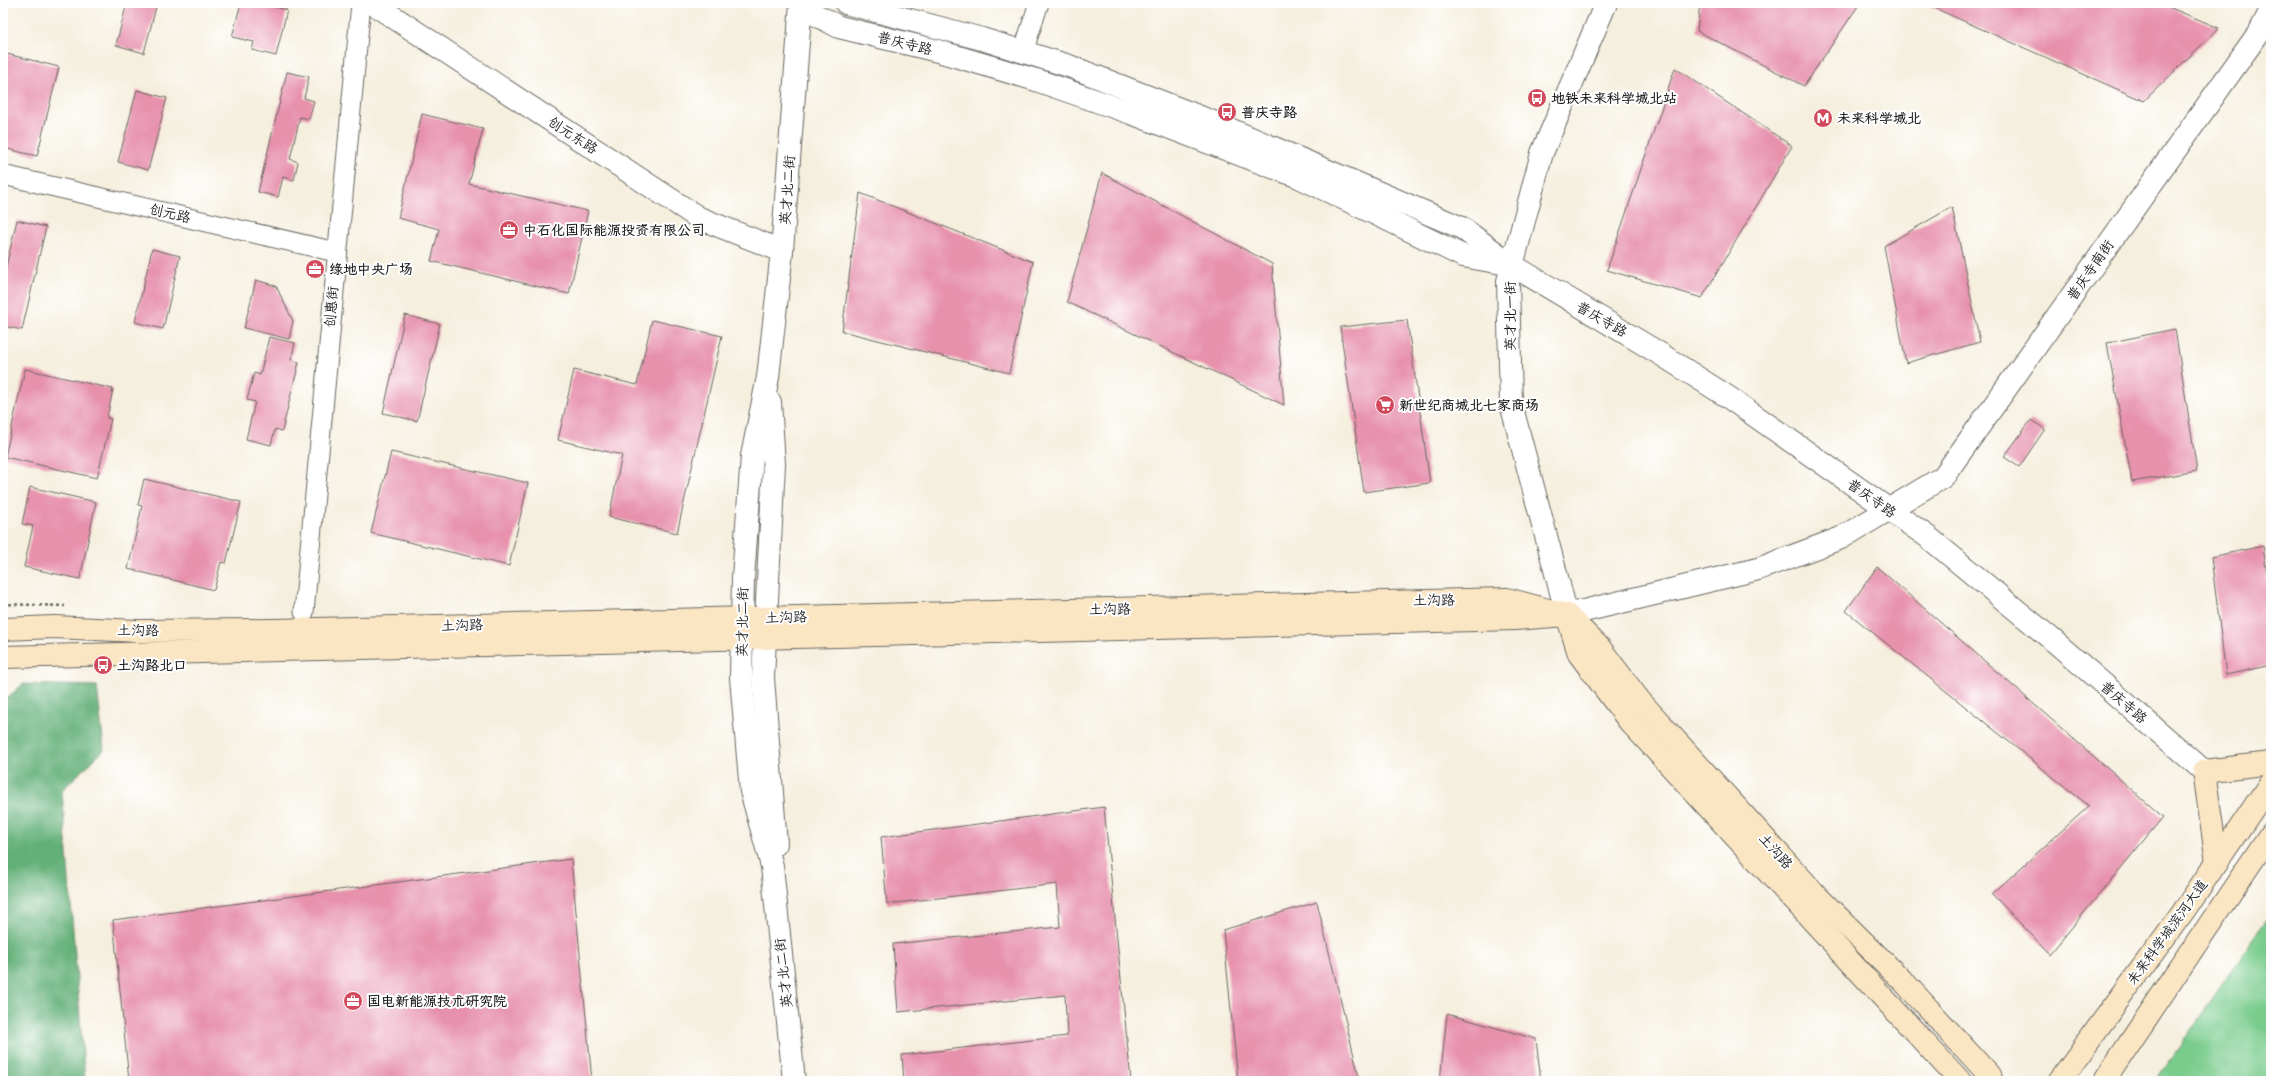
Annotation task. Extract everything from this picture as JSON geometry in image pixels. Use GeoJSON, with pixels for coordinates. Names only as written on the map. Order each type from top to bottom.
{"type":"FeatureCollection","features":[{"type":"Feature","properties":{"kind":"main road","name":"土沟路"},"geometry":{"type":"LineString","coordinates":[[3,629],[55,627],[137,631],[765,628],[1507,599],[1567,615],[1599,647],[1640,701],[1813,892],[1904,982],[1989,1075],[1992,1081]]}},
{"type":"Feature","properties":{"kind":"main road","name":"土沟路"},"geometry":{"type":"LineString","coordinates":[[1567,615],[1579,654],[1629,721],[1960,1081]]}},
{"type":"Feature","properties":{"kind":"main road","name":"土沟路"},"geometry":{"type":"LineString","coordinates":[[3,657],[742,628]]}},
{"type":"Feature","properties":{"kind":"main road"},"geometry":{"type":"LineString","coordinates":[[2217,862],[2204,771],[2271,763]]}},
{"type":"Feature","properties":{"kind":"main road","name":"未来科学城滨河大道"},"geometry":{"type":"LineString","coordinates":[[2059,1081],[2183,912],[2271,782]]}},
{"type":"Feature","properties":{"kind":"main road","name":"未来科学城滨河大道"},"geometry":{"type":"LineString","coordinates":[[2104,1081],[2271,833]]}},
{"type":"Feature","properties":{"kind":"street","name":"创惠街"},"geometry":{"type":"LineString","coordinates":[[304,612],[336,252],[361,3]]}},
{"type":"Feature","properties":{"kind":"street","name":"创元东路"},"geometry":{"type":"LineString","coordinates":[[372,3],[699,218],[782,251]]}},
{"type":"Feature","properties":{"kind":"street"},"geometry":{"type":"LineString","coordinates":[[801,5],[835,3]]}},
{"type":"Feature","properties":{"kind":"street","name":"普庆寺路"},"geometry":{"type":"LineString","coordinates":[[846,3],[982,39],[1069,66],[1213,122],[1456,225],[1512,265],[1662,355],[1728,397],[1928,537],[2049,637],[2204,771]]}},
{"type":"Feature","properties":{"kind":"street"},"geometry":{"type":"LineString","coordinates":[[1023,52],[1039,3]]}},
{"type":"Feature","properties":{"kind":"street","name":"英才北一街"},"geometry":{"type":"LineString","coordinates":[[1567,615],[1511,404],[1508,280],[1542,153],[1606,3]]}},
{"type":"Feature","properties":{"kind":"street","name":"英才北二街"},"geometry":{"type":"LineString","coordinates":[[794,1081],[772,866],[751,792],[741,678],[743,578],[752,456],[768,377],[782,251],[801,5]]}},
{"type":"Feature","properties":{"kind":"street","name":"普庆寺路"},"geometry":{"type":"LineString","coordinates":[[801,5],[839,27],[938,51],[1036,80],[1131,113],[1299,177],[1463,256],[1512,265]]}},
{"type":"Feature","properties":{"kind":"street","name":"普庆寺南街"},"geometry":{"type":"LineString","coordinates":[[1567,615],[1758,569],[1841,538],[1943,477],[2260,32],[2271,10]]}},
{"type":"Feature","properties":{"kind":"street","name":"创元路"},"geometry":{"type":"LineString","coordinates":[[3,175],[336,252]]}},
{"type":"Feature","properties":{"kind":"street","name":"英才北二街"},"geometry":{"type":"LineString","coordinates":[[768,377],[774,464],[763,678],[776,846],[772,866]]}},
{"type":"Feature","properties":{"kind":"green space"},"geometry":{"type":"Polygon","coordinates":[[[23,684],[97,686],[104,750],[62,790],[85,1081],[3,1081],[3,701],[23,684]]]}},
{"type":"Feature","properties":{"kind":"green space"},"geometry":{"type":"Polygon","coordinates":[[[2271,913],[2271,1081],[2156,1081],[2271,913]]]}},
{"type":"Feature","properties":{"kind":"building"},"geometry":{"type":"Polygon","coordinates":[[[3,3],[8,3],[5,14],[3,13],[3,3]]]}},
{"type":"Feature","properties":{"kind":"building"},"geometry":{"type":"Polygon","coordinates":[[[127,3],[157,3],[144,53],[116,45],[127,3]]]}},
{"type":"Feature","properties":{"kind":"building"},"geometry":{"type":"Polygon","coordinates":[[[241,3],[258,3],[287,10],[276,56],[252,50],[254,42],[232,37],[241,3]]]}},
{"type":"Feature","properties":{"kind":"building"},"geometry":{"type":"Polygon","coordinates":[[[1700,3],[1860,3],[1804,86],[1697,31],[1700,3]]]}},
{"type":"Feature","properties":{"kind":"building"},"geometry":{"type":"Polygon","coordinates":[[[1923,3],[2159,3],[2219,28],[2144,101],[1923,3]]]}},
{"type":"Feature","properties":{"kind":"building"},"geometry":{"type":"Polygon","coordinates":[[[3,53],[59,67],[37,156],[3,148],[3,53]]]}},
{"type":"Feature","properties":{"kind":"building"},"geometry":{"type":"Polygon","coordinates":[[[1675,68],[1792,146],[1702,298],[1607,270],[1675,68]]]}},
{"type":"Feature","properties":{"kind":"building"},"geometry":{"type":"Polygon","coordinates":[[[287,72],[309,77],[304,98],[314,101],[309,119],[300,117],[290,159],[298,162],[294,180],[283,177],[278,197],[258,192],[287,72]]]}},
{"type":"Feature","properties":{"kind":"building"},"geometry":{"type":"Polygon","coordinates":[[[137,90],[167,98],[148,170],[118,162],[137,90]]]}},
{"type":"Feature","properties":{"kind":"building"},"geometry":{"type":"Polygon","coordinates":[[[422,114],[483,129],[469,184],[588,211],[569,294],[431,261],[439,229],[398,218],[422,114]]]}},
{"type":"Feature","properties":{"kind":"building"},"geometry":{"type":"Polygon","coordinates":[[[1102,173],[1272,264],[1284,405],[1067,302],[1102,173]]]}},
{"type":"Feature","properties":{"kind":"building"},"geometry":{"type":"Polygon","coordinates":[[[860,193],[1033,262],[1009,373],[842,331],[860,193]]]}},
{"type":"Feature","properties":{"kind":"building"},"geometry":{"type":"Polygon","coordinates":[[[1952,207],[1980,342],[1906,363],[1884,246],[1952,207]]]}},
{"type":"Feature","properties":{"kind":"building"},"geometry":{"type":"Polygon","coordinates":[[[17,220],[46,227],[22,330],[3,326],[3,280],[17,220]]]}},
{"type":"Feature","properties":{"kind":"building"},"geometry":{"type":"Polygon","coordinates":[[[152,249],[180,256],[163,329],[135,322],[152,249]]]}},
{"type":"Feature","properties":{"kind":"building"},"geometry":{"type":"Polygon","coordinates":[[[256,280],[276,286],[293,321],[289,339],[244,328],[256,280]]]}},
{"type":"Feature","properties":{"kind":"building"},"geometry":{"type":"Polygon","coordinates":[[[405,315],[440,324],[417,421],[383,413],[405,315]]]}},
{"type":"Feature","properties":{"kind":"building"},"geometry":{"type":"Polygon","coordinates":[[[652,320],[722,336],[677,533],[609,517],[622,455],[558,440],[574,370],[637,385],[652,320]]]}},
{"type":"Feature","properties":{"kind":"building","name":"新世纪商城北七家商场"},"geometry":{"type":"Polygon","coordinates":[[[1407,320],[1430,483],[1364,492],[1340,327],[1407,320]]]}},
{"type":"Feature","properties":{"kind":"building"},"geometry":{"type":"Polygon","coordinates":[[[2175,329],[2197,471],[2132,482],[2107,343],[2175,329]]]}},
{"type":"Feature","properties":{"kind":"building"},"geometry":{"type":"Polygon","coordinates":[[[269,337],[295,343],[291,360],[299,362],[282,431],[275,429],[271,445],[246,439],[255,402],[247,400],[254,373],[260,375],[269,337]]]}},
{"type":"Feature","properties":{"kind":"building"},"geometry":{"type":"Polygon","coordinates":[[[25,369],[113,389],[107,418],[111,419],[97,478],[5,457],[25,369]]]}},
{"type":"Feature","properties":{"kind":"building"},"geometry":{"type":"Polygon","coordinates":[[[2031,420],[2045,429],[2019,467],[2004,457],[2031,420]]]}},
{"type":"Feature","properties":{"kind":"building"},"geometry":{"type":"Polygon","coordinates":[[[391,452],[528,483],[509,566],[371,533],[391,452]]]}},
{"type":"Feature","properties":{"kind":"building"},"geometry":{"type":"Polygon","coordinates":[[[144,479],[241,502],[226,563],[221,562],[214,590],[128,569],[142,506],[138,505],[144,479]]]}},
{"type":"Feature","properties":{"kind":"building"},"geometry":{"type":"Polygon","coordinates":[[[30,487],[96,502],[80,579],[24,567],[33,526],[22,524],[30,487]]]}},
{"type":"Feature","properties":{"kind":"building"},"geometry":{"type":"Polygon","coordinates":[[[2263,546],[2271,607],[2271,665],[2226,675],[2211,557],[2263,546]]]}},
{"type":"Feature","properties":{"kind":"building"},"geometry":{"type":"Polygon","coordinates":[[[1877,567],[2163,817],[2050,954],[1992,894],[2089,806],[1846,611],[1877,567]]]}},
{"type":"Feature","properties":{"kind":"building"},"geometry":{"type":"Polygon","coordinates":[[[1104,807],[1131,1081],[904,1081],[902,1055],[1067,1036],[1065,995],[898,1012],[893,944],[1060,927],[1057,884],[887,904],[881,837],[1104,807]]]}},
{"type":"Feature","properties":{"kind":"building","name":"国电新能源技术研究院"},"geometry":{"type":"Polygon","coordinates":[[[571,859],[592,1081],[129,1081],[113,920],[571,859]]]}},
{"type":"Feature","properties":{"kind":"building"},"geometry":{"type":"Polygon","coordinates":[[[1317,902],[1360,1081],[1238,1081],[1223,930],[1317,902]]]}},
{"type":"Feature","properties":{"kind":"building"},"geometry":{"type":"Polygon","coordinates":[[[1447,1014],[1536,1039],[1541,1081],[1440,1081],[1447,1014]]]}},
{"type":"Feature","properties":{"kind":"place","name":"地铁未来科学城北站"},"geometry":{"type":"Point","coordinates":[1537,98]}},
{"type":"Feature","properties":{"kind":"place","name":"普庆寺路"},"geometry":{"type":"Point","coordinates":[1227,112]}},
{"type":"Feature","properties":{"kind":"place","name":"未来科学城北"},"geometry":{"type":"Point","coordinates":[1823,118]}},
{"type":"Feature","properties":{"kind":"place","name":"中石化国际能源投资有限公司"},"geometry":{"type":"Point","coordinates":[509,230]}},
{"type":"Feature","properties":{"kind":"place","name":"绿地中央广场"},"geometry":{"type":"Point","coordinates":[315,269]}},
{"type":"Feature","properties":{"kind":"place","name":"新世纪商城北七家商场"},"geometry":{"type":"Point","coordinates":[1385,405]}},
{"type":"Feature","properties":{"kind":"place","name":"土沟路北口"},"geometry":{"type":"Point","coordinates":[103,665]}},
{"type":"Feature","properties":{"kind":"place","name":"国电新能源技术研究院"},"geometry":{"type":"Point","coordinates":[353,1001]}}]}
